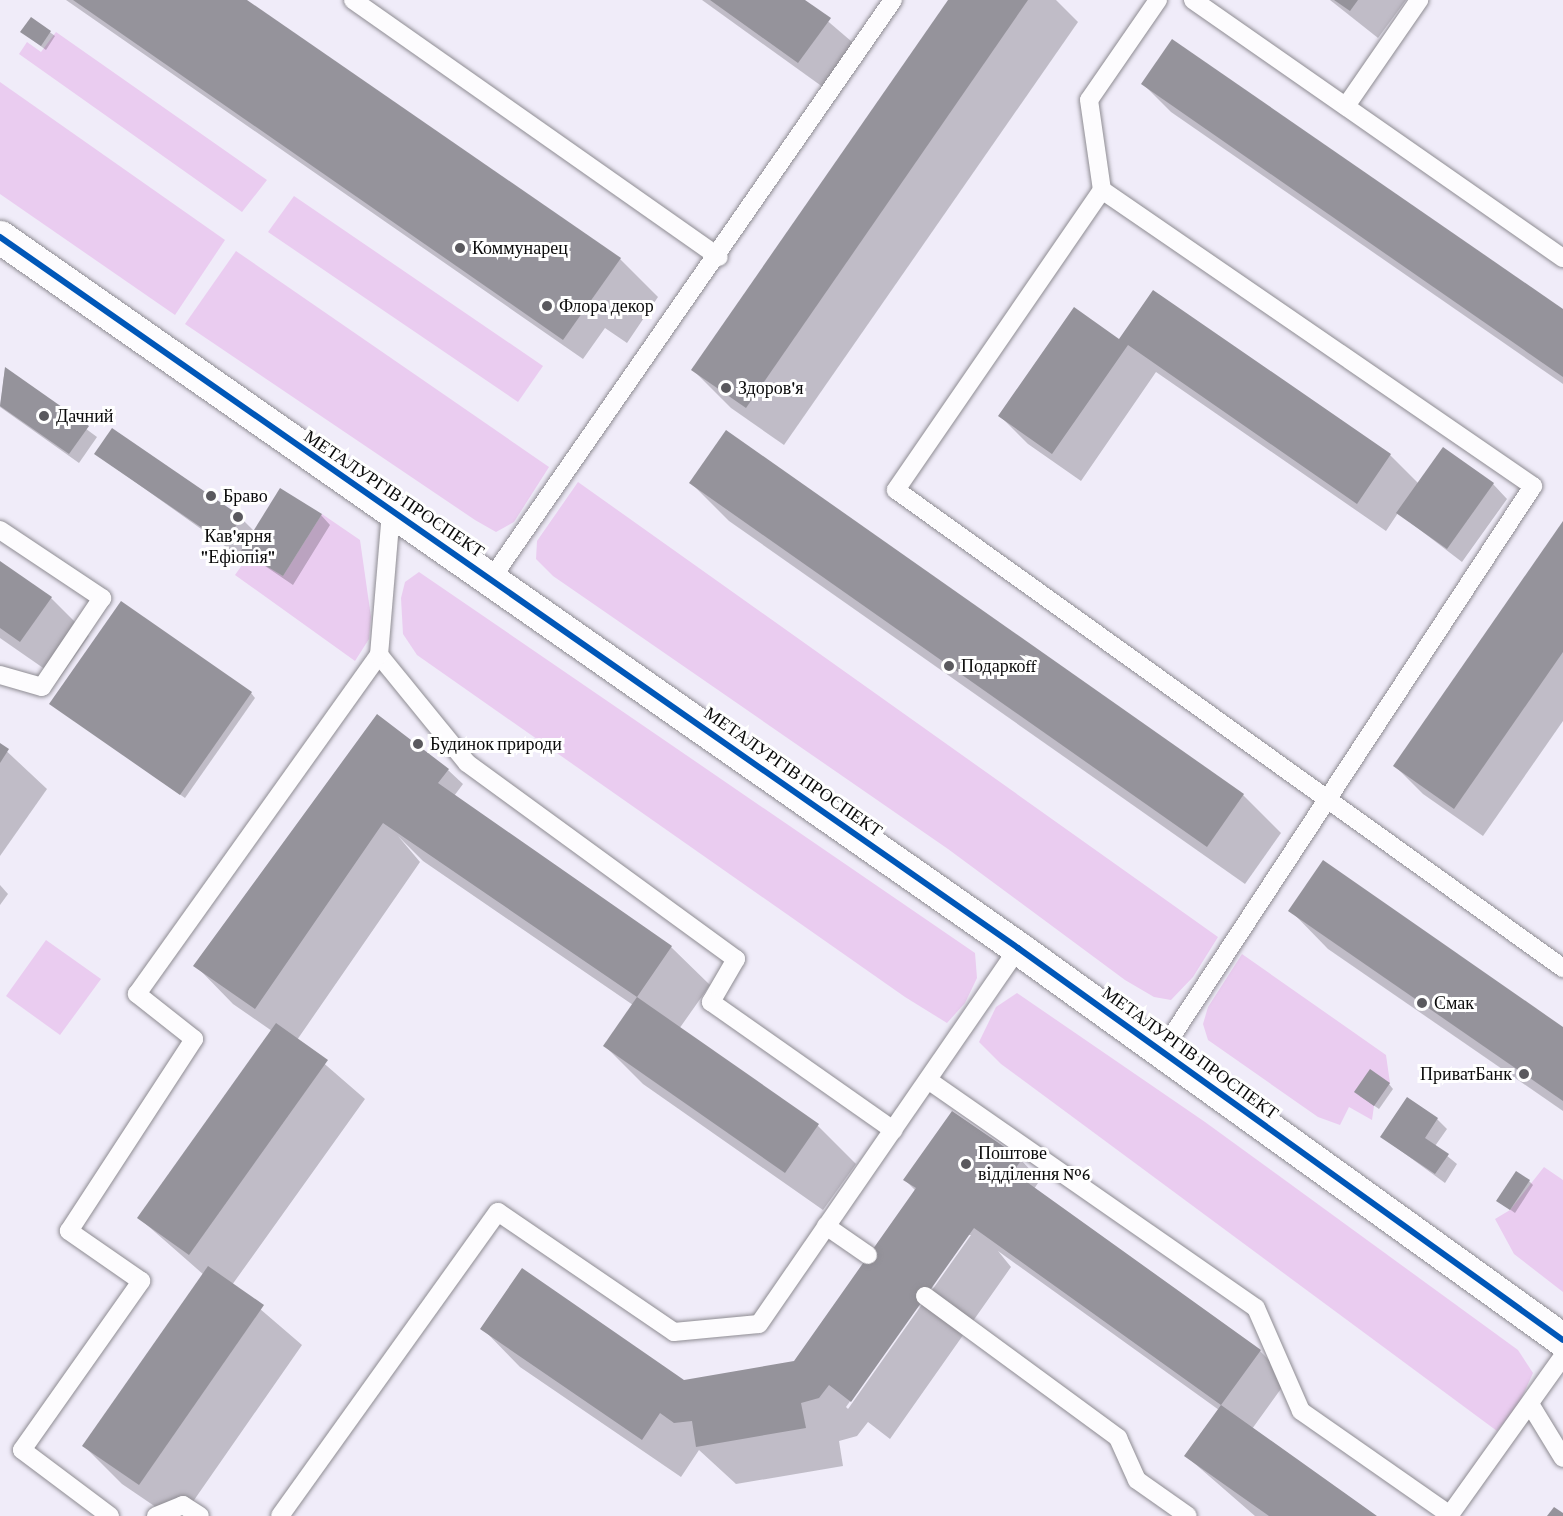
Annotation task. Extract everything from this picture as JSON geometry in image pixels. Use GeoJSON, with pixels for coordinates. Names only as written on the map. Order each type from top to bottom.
{"type":"FeatureCollection","features":[{"type":"Feature","properties":{"kind":"street","name":"МЕТАЛУРГІВ ПРОСПЕКТ"},"geometry":{"type":"LineString","coordinates":[[0,237],[1018,948],[1563,1340]]}},
{"type":"Feature","properties":{"kind":"lane"},"geometry":{"type":"LineString","coordinates":[[352,0],[719,257]]}},
{"type":"Feature","properties":{"kind":"lane"},"geometry":{"type":"LineString","coordinates":[[1158,0],[1089,100],[1102,190],[897,490],[1323,800],[1561,962]]}},
{"type":"Feature","properties":{"kind":"lane"},"geometry":{"type":"LineString","coordinates":[[1193,0],[1563,258]]}},
{"type":"Feature","properties":{"kind":"lane"},"geometry":{"type":"LineString","coordinates":[[1346,106],[1419,0]]}},
{"type":"Feature","properties":{"kind":"lane"},"geometry":{"type":"LineString","coordinates":[[492,579],[719,257],[891,1]]}},
{"type":"Feature","properties":{"kind":"lane"},"geometry":{"type":"LineString","coordinates":[[1102,190],[1533,486],[1323,800],[1162,1051]]}},
{"type":"Feature","properties":{"kind":"lane"},"geometry":{"type":"LineString","coordinates":[[110,1516],[22,1450],[141,1281],[69,1231],[194,1039],[137,994],[379,655],[391,512]]}},
{"type":"Feature","properties":{"kind":"lane"},"geometry":{"type":"LineString","coordinates":[[0,530],[102,598],[42,687],[0,675]]}},
{"type":"Feature","properties":{"kind":"lane"},"geometry":{"type":"LineString","coordinates":[[379,655],[467,763],[736,959],[711,1002],[893,1130]]}},
{"type":"Feature","properties":{"kind":"lane"},"geometry":{"type":"LineString","coordinates":[[280,1516],[498,1212],[674,1332],[759,1323],[1018,948]]}},
{"type":"Feature","properties":{"kind":"lane"},"geometry":{"type":"LineString","coordinates":[[928,1080],[1256,1308],[1301,1411],[1449,1515],[1563,1356]]}},
{"type":"Feature","properties":{"kind":"lane"},"geometry":{"type":"LineString","coordinates":[[826,1226],[868,1255]]}},
{"type":"Feature","properties":{"kind":"lane"},"geometry":{"type":"LineString","coordinates":[[925,1296],[1118,1438],[1137,1480],[1188,1516]]}},
{"type":"Feature","properties":{"kind":"lane"},"geometry":{"type":"LineString","coordinates":[[1530,1404],[1563,1458]]}},
{"type":"Feature","properties":{"kind":"lane"},"geometry":{"type":"LineString","coordinates":[[156,1516],[183,1504],[200,1516]]}},
{"type":"Feature","properties":{"kind":"shaded area"},"geometry":{"type":"Polygon","coordinates":[[[56,32],[267,180],[242,212],[19,54],[27,42],[41,52],[56,32]]]}},
{"type":"Feature","properties":{"kind":"shaded area"},"geometry":{"type":"Polygon","coordinates":[[[0,82],[225,240],[175,315],[0,194],[0,82]]]}},
{"type":"Feature","properties":{"kind":"shaded area"},"geometry":{"type":"Polygon","coordinates":[[[294,196],[543,366],[518,402],[268,232],[294,196]]]}},
{"type":"Feature","properties":{"kind":"shaded area"},"geometry":{"type":"Polygon","coordinates":[[[236,251],[549,467],[514,522],[496,532],[475,520],[185,324],[236,251]]]}},
{"type":"Feature","properties":{"kind":"shaded area"},"geometry":{"type":"Polygon","coordinates":[[[578,482],[1218,937],[1193,977],[1171,1000],[1154,997],[1125,980],[948,849],[553,576],[536,559],[537,541],[578,482]]]}},
{"type":"Feature","properties":{"kind":"shaded area"},"geometry":{"type":"Polygon","coordinates":[[[322,514],[360,540],[371,617],[369,639],[355,661],[235,575],[249,555],[283,576],[322,514]]]}},
{"type":"Feature","properties":{"kind":"shaded area"},"geometry":{"type":"Polygon","coordinates":[[[419,572],[975,953],[977,978],[965,1003],[947,1023],[905,997],[417,655],[403,634],[401,598],[405,582],[419,572]]]}},
{"type":"Feature","properties":{"kind":"shaded area"},"geometry":{"type":"Polygon","coordinates":[[[46,940],[101,979],[60,1035],[6,996],[46,940]]]}},
{"type":"Feature","properties":{"kind":"shaded area"},"geometry":{"type":"Polygon","coordinates":[[[1242,954],[1386,1055],[1390,1083],[1374,1106],[1372,1120],[1349,1107],[1340,1125],[1318,1117],[1208,1040],[1203,1024],[1208,1007],[1242,954]]]}},
{"type":"Feature","properties":{"kind":"shaded area"},"geometry":{"type":"Polygon","coordinates":[[[1017,993],[1205,1122],[1518,1350],[1533,1373],[1518,1406],[1497,1431],[1001,1064],[979,1042],[996,1007],[1017,993]]]}},
{"type":"Feature","properties":{"kind":"shaded area"},"geometry":{"type":"Polygon","coordinates":[[[1544,1167],[1563,1180],[1563,1292],[1514,1254],[1495,1219],[1510,1210],[1544,1167]]]}},
{"type":"Feature","properties":{"kind":"building"},"geometry":{"type":"Polygon","coordinates":[[[73,0],[247,0],[621,258],[563,340],[73,0]]]}},
{"type":"Feature","properties":{"kind":"building"},"geometry":{"type":"Polygon","coordinates":[[[710,0],[805,0],[831,18],[798,63],[710,0]]]}},
{"type":"Feature","properties":{"kind":"building"},"geometry":{"type":"Polygon","coordinates":[[[948,0],[1028,0],[746,408],[691,370],[948,0]]]}},
{"type":"Feature","properties":{"kind":"building"},"geometry":{"type":"Polygon","coordinates":[[[1334,0],[1358,0],[1350,11],[1334,0]]]}},
{"type":"Feature","properties":{"kind":"building"},"geometry":{"type":"Polygon","coordinates":[[[31,17],[51,31],[41,46],[20,32],[31,17]]]}},
{"type":"Feature","properties":{"kind":"building"},"geometry":{"type":"Polygon","coordinates":[[[1172,39],[1563,309],[1563,377],[1141,84],[1172,39]]]}},
{"type":"Feature","properties":{"kind":"building"},"geometry":{"type":"Polygon","coordinates":[[[1153,290],[1391,454],[1357,504],[1128,345],[1052,454],[998,416],[1074,307],[1119,339],[1153,290]]]}},
{"type":"Feature","properties":{"kind":"building","name":"Дачний"},"geometry":{"type":"Polygon","coordinates":[[[5,367],[89,426],[69,454],[0,406],[5,367]]]}},
{"type":"Feature","properties":{"kind":"building"},"geometry":{"type":"Polygon","coordinates":[[[112,428],[242,517],[224,543],[94,454],[112,428]]]}},
{"type":"Feature","properties":{"kind":"building"},"geometry":{"type":"Polygon","coordinates":[[[726,430],[1244,794],[1207,847],[689,483],[726,430]]]}},
{"type":"Feature","properties":{"kind":"building"},"geometry":{"type":"Polygon","coordinates":[[[1443,447],[1494,483],[1447,549],[1396,513],[1443,447]]]}},
{"type":"Feature","properties":{"kind":"building"},"geometry":{"type":"Polygon","coordinates":[[[280,488],[322,514],[283,576],[241,551],[280,488]]]}},
{"type":"Feature","properties":{"kind":"building"},"geometry":{"type":"Polygon","coordinates":[[[1563,521],[1563,652],[1454,809],[1393,766],[1563,521]]]}},
{"type":"Feature","properties":{"kind":"building"},"geometry":{"type":"Polygon","coordinates":[[[0,561],[52,597],[20,642],[0,628],[0,561]]]}},
{"type":"Feature","properties":{"kind":"building"},"geometry":{"type":"Polygon","coordinates":[[[121,601],[252,692],[180,795],[49,704],[121,601]]]}},
{"type":"Feature","properties":{"kind":"building"},"geometry":{"type":"Polygon","coordinates":[[[377,714],[449,769],[438,783],[672,946],[637,997],[383,823],[255,1009],[193,966],[377,714]]]}},
{"type":"Feature","properties":{"kind":"building"},"geometry":{"type":"Polygon","coordinates":[[[0,743],[9,749],[0,763],[0,743]]]}},
{"type":"Feature","properties":{"kind":"building"},"geometry":{"type":"Polygon","coordinates":[[[1323,860],[1563,1027],[1563,1101],[1288,911],[1323,860]]]}},
{"type":"Feature","properties":{"kind":"building"},"geometry":{"type":"Polygon","coordinates":[[[637,997],[819,1124],[785,1173],[603,1046],[637,997]]]}},
{"type":"Feature","properties":{"kind":"building"},"geometry":{"type":"Polygon","coordinates":[[[276,1023],[328,1060],[189,1255],[137,1218],[276,1023]]]}},
{"type":"Feature","properties":{"kind":"building"},"geometry":{"type":"Polygon","coordinates":[[[1370,1069],[1390,1083],[1374,1106],[1354,1092],[1370,1069]]]}},
{"type":"Feature","properties":{"kind":"building"},"geometry":{"type":"Polygon","coordinates":[[[1407,1097],[1438,1118],[1425,1138],[1449,1154],[1435,1174],[1380,1137],[1407,1097]]]}},
{"type":"Feature","properties":{"kind":"building"},"geometry":{"type":"Polygon","coordinates":[[[952,1111],[1022,1159],[1013,1172],[1261,1350],[1221,1405],[974,1228],[851,1402],[829,1385],[819,1398],[801,1403],[806,1428],[696,1447],[692,1421],[674,1423],[660,1413],[642,1440],[480,1329],[522,1268],[684,1380],[794,1361],[916,1188],[903,1180],[952,1111]]]}},
{"type":"Feature","properties":{"kind":"building"},"geometry":{"type":"Polygon","coordinates":[[[1516,1171],[1530,1180],[1510,1210],[1496,1201],[1516,1171]]]}},
{"type":"Feature","properties":{"kind":"building"},"geometry":{"type":"Polygon","coordinates":[[[208,1266],[264,1305],[139,1485],[82,1446],[208,1266]]]}},
{"type":"Feature","properties":{"kind":"building"},"geometry":{"type":"Polygon","coordinates":[[[1221,1405],[1377,1516],[1269,1516],[1184,1456],[1221,1405]]]}},
{"type":"Feature","properties":{"kind":"building"},"geometry":{"type":"Polygon","coordinates":[[[1554,1507],[1563,1513],[1563,1516],[1547,1516],[1554,1507]]]}},
{"type":"Feature","properties":{"kind":"cycle path"},"geometry":{"type":"LineString","coordinates":[[0,237],[1018,948],[1563,1340]]}},
{"type":"Feature","properties":{"kind":"place","name":"Коммунарец"},"geometry":{"type":"Point","coordinates":[460,248]}},
{"type":"Feature","properties":{"kind":"place","name":"Флора декор"},"geometry":{"type":"Point","coordinates":[547,306]}},
{"type":"Feature","properties":{"kind":"place","name":"Здоров'я"},"geometry":{"type":"Point","coordinates":[726,388]}},
{"type":"Feature","properties":{"kind":"place","name":"Дачний"},"geometry":{"type":"Point","coordinates":[44,416]}},
{"type":"Feature","properties":{"kind":"place","name":"Браво"},"geometry":{"type":"Point","coordinates":[211,496]}},
{"type":"Feature","properties":{"kind":"place","name":"Кав'ярня \"Ефіопія\""},"geometry":{"type":"Point","coordinates":[238,517]}},
{"type":"Feature","properties":{"kind":"place","name":"Подаркоff"},"geometry":{"type":"Point","coordinates":[949,666]}},
{"type":"Feature","properties":{"kind":"place","name":"Будинок природи"},"geometry":{"type":"Point","coordinates":[418,744]}},
{"type":"Feature","properties":{"kind":"place","name":"Смак"},"geometry":{"type":"Point","coordinates":[1422,1003]}},
{"type":"Feature","properties":{"kind":"place","name":"ПриватБанк"},"geometry":{"type":"Point","coordinates":[1524,1074]}},
{"type":"Feature","properties":{"kind":"place","name":"Поштове відділення №6"},"geometry":{"type":"Point","coordinates":[966,1164]}}]}
